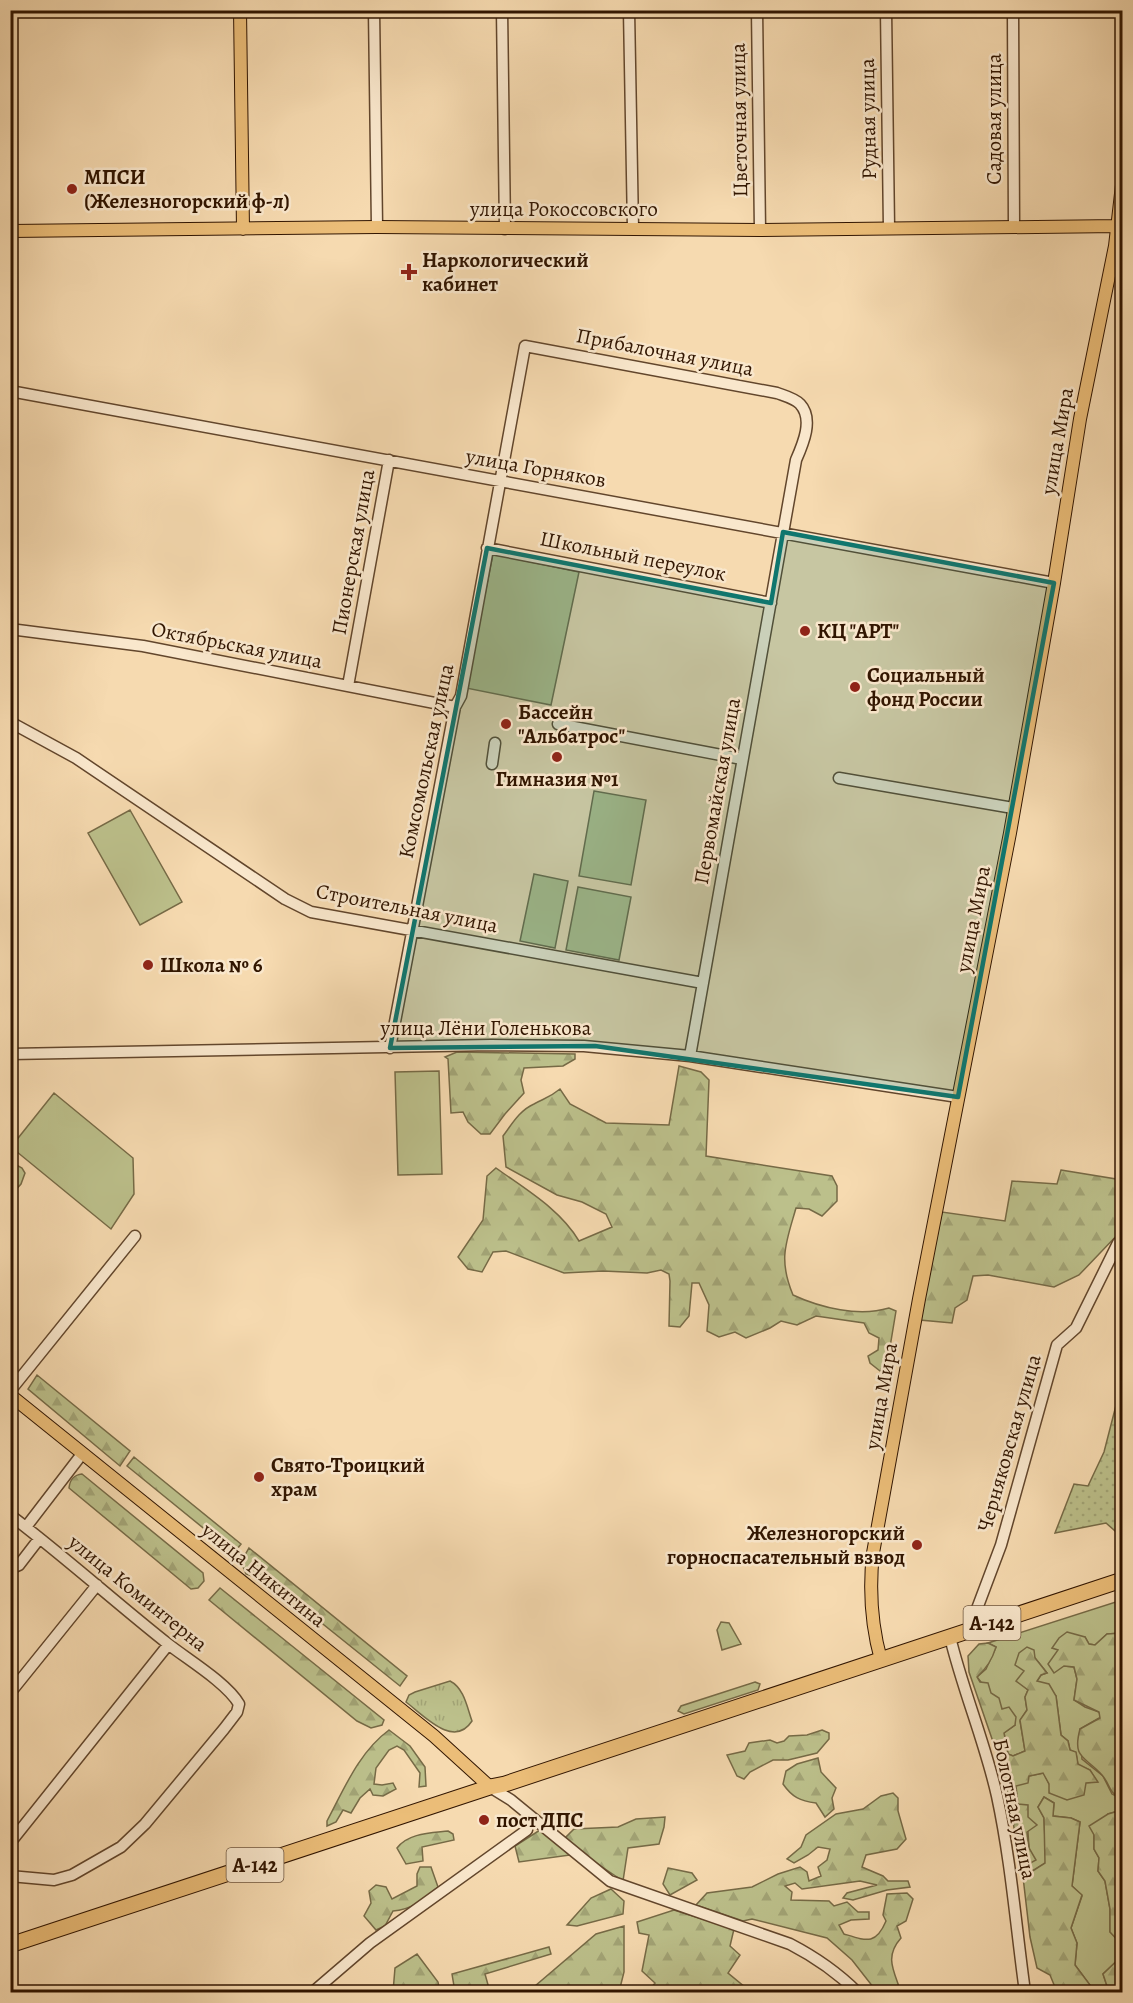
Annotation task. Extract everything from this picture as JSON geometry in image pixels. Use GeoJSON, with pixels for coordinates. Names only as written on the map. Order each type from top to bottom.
{"type":"FeatureCollection","features":[{"type":"Feature","properties":{"kind":"highway","name":"А-142"},"geometry":{"type":"LineString","coordinates":[[10,1945],[1122,1580]]}},
{"type":"Feature","properties":{"kind":"main road"},"geometry":{"type":"LineString","coordinates":[[240,10],[243,229]]}},
{"type":"Feature","properties":{"kind":"main road","name":"улица Мира"},"geometry":{"type":"LineString","coordinates":[[881,1660],[873,1631],[871,1573],[873,1553],[958,1097],[975,1020],[1054,583],[1080,419],[1120,226],[1122,185]]}},
{"type":"Feature","properties":{"kind":"main road","name":"улица Рокоссовского"},"geometry":{"type":"LineString","coordinates":[[10,231],[377,227],[760,230],[1120,226]]}},
{"type":"Feature","properties":{"kind":"main road","name":"улица Никитина"},"geometry":{"type":"LineString","coordinates":[[10,1393],[82,1454],[434,1736],[490,1787]]}},
{"type":"Feature","properties":{"kind":"street"},"geometry":{"type":"LineString","coordinates":[[374,10],[377,227]]}},
{"type":"Feature","properties":{"kind":"street"},"geometry":{"type":"LineString","coordinates":[[502,10],[505,229]]}},
{"type":"Feature","properties":{"kind":"street"},"geometry":{"type":"LineString","coordinates":[[629,10],[633,229]]}},
{"type":"Feature","properties":{"kind":"street","name":"Цветочная улица"},"geometry":{"type":"LineString","coordinates":[[757,10],[760,230]]}},
{"type":"Feature","properties":{"kind":"street","name":"Рудная улица"},"geometry":{"type":"LineString","coordinates":[[886,10],[889,228]]}},
{"type":"Feature","properties":{"kind":"street","name":"Садовая улица"},"geometry":{"type":"LineString","coordinates":[[1013,10],[1014,227]]}},
{"type":"Feature","properties":{"kind":"street","name":"Прибалочная улица"},"geometry":{"type":"LineString","coordinates":[[499,482],[525,346],[537,348],[777,393],[799,403],[804,410],[806,427],[804,441],[796,460],[783,532]]}},
{"type":"Feature","properties":{"kind":"street","name":"улица Горняков"},"geometry":{"type":"LineString","coordinates":[[10,391],[1054,583]]}},
{"type":"Feature","properties":{"kind":"street","name":"Пионерская улица"},"geometry":{"type":"LineString","coordinates":[[348,687],[389,460]]}},
{"type":"Feature","properties":{"kind":"street","name":"Комсомольская улица"},"geometry":{"type":"LineString","coordinates":[[390,1048],[455,707],[461,696],[499,482]]}},
{"type":"Feature","properties":{"kind":"street","name":"Первомайская улица"},"geometry":{"type":"LineString","coordinates":[[690,1056],[783,532]]}},
{"type":"Feature","properties":{"kind":"street","name":"Школьный переулок"},"geometry":{"type":"LineString","coordinates":[[487,548],[771,603]]}},
{"type":"Feature","properties":{"kind":"street","name":"Октябрьская улица"},"geometry":{"type":"LineString","coordinates":[[10,629],[143,646],[455,707]]}},
{"type":"Feature","properties":{"kind":"street","name":"Строительная улица"},"geometry":{"type":"LineString","coordinates":[[10,722],[76,758],[285,899],[311,912],[703,983]]}},
{"type":"Feature","properties":{"kind":"street"},"geometry":{"type":"LineString","coordinates":[[558,724],[742,759]]}},
{"type":"Feature","properties":{"kind":"street"},"geometry":{"type":"LineString","coordinates":[[492,764],[495,743]]}},
{"type":"Feature","properties":{"kind":"street"},"geometry":{"type":"LineString","coordinates":[[839,778],[1013,808]]}},
{"type":"Feature","properties":{"kind":"street","name":"улица Лёни Голенькова"},"geometry":{"type":"LineString","coordinates":[[10,1054],[584,1046],[690,1056],[958,1097]]}},
{"type":"Feature","properties":{"kind":"street"},"geometry":{"type":"LineString","coordinates":[[10,1393],[135,1236]]}},
{"type":"Feature","properties":{"kind":"street","name":"Черняковская улица"},"geometry":{"type":"LineString","coordinates":[[969,1630],[1000,1545],[1057,1345],[1076,1328],[1118,1243]]}},
{"type":"Feature","properties":{"kind":"street"},"geometry":{"type":"LineString","coordinates":[[26,1527],[82,1454]]}},
{"type":"Feature","properties":{"kind":"street","name":"улица Коминтерна"},"geometry":{"type":"LineString","coordinates":[[10,1876],[54,1880],[72,1875],[121,1847],[145,1824],[224,1729],[237,1712],[239,1704],[235,1697],[210,1676],[168,1645],[11,1516]]}},
{"type":"Feature","properties":{"kind":"street"},"geometry":{"type":"LineString","coordinates":[[10,1569],[19,1565],[39,1539]]}},
{"type":"Feature","properties":{"kind":"street"},"geometry":{"type":"LineString","coordinates":[[10,1693],[97,1585]]}},
{"type":"Feature","properties":{"kind":"street","name":"Болотная улица"},"geometry":{"type":"LineString","coordinates":[[950,1637],[959,1676],[984,1747],[997,1796],[1010,1867],[1026,1992]]}},
{"type":"Feature","properties":{"kind":"street"},"geometry":{"type":"LineString","coordinates":[[10,1843],[168,1645]]}},
{"type":"Feature","properties":{"kind":"street"},"geometry":{"type":"LineString","coordinates":[[490,1787],[511,1800],[610,1881],[790,1944],[812,1955],[856,1992]]}},
{"type":"Feature","properties":{"kind":"street"},"geometry":{"type":"LineString","coordinates":[[313,1992],[370,1944],[527,1830],[528,1816]]}},
{"type":"Feature","properties":{"kind":"highlighted area"},"geometry":{"type":"Polygon","coordinates":[[[783,532],[1054,583],[958,1097],[595,1046],[390,1048],[487,548],[771,603],[783,532]]]}},
{"type":"Feature","properties":{"kind":"green space"},"geometry":{"type":"Polygon","coordinates":[[[493,554],[579,572],[551,705],[466,688],[493,554]]]}},
{"type":"Feature","properties":{"kind":"green space"},"geometry":{"type":"Polygon","coordinates":[[[594,791],[646,800],[631,885],[579,876],[594,791]]]}},
{"type":"Feature","properties":{"kind":"green space"},"geometry":{"type":"Polygon","coordinates":[[[130,810],[182,902],[140,925],[88,833],[130,810]]]}},
{"type":"Feature","properties":{"kind":"green space"},"geometry":{"type":"Polygon","coordinates":[[[534,874],[568,881],[555,948],[520,941],[534,874]]]}},
{"type":"Feature","properties":{"kind":"green space"},"geometry":{"type":"Polygon","coordinates":[[[578,887],[631,897],[619,960],[566,950],[578,887]]]}},
{"type":"Feature","properties":{"kind":"green space"},"geometry":{"type":"Polygon","coordinates":[[[457,1052],[575,1054],[575,1059],[563,1066],[524,1068],[521,1080],[524,1093],[490,1134],[481,1134],[468,1122],[463,1112],[451,1113],[448,1059],[445,1057],[457,1052]]]}},
{"type":"Feature","properties":{"kind":"green space"},"geometry":{"type":"Polygon","coordinates":[[[679,1066],[701,1072],[709,1080],[706,1156],[832,1176],[837,1186],[837,1201],[822,1216],[809,1209],[796,1208],[785,1251],[788,1282],[793,1295],[816,1304],[840,1310],[865,1312],[889,1308],[896,1311],[888,1359],[880,1371],[870,1363],[868,1356],[878,1350],[879,1338],[869,1333],[864,1323],[816,1316],[797,1325],[781,1321],[746,1338],[735,1332],[719,1337],[707,1331],[709,1305],[699,1283],[692,1283],[689,1316],[680,1327],[669,1326],[669,1274],[661,1270],[647,1273],[603,1271],[564,1273],[506,1251],[493,1252],[482,1272],[468,1269],[458,1257],[483,1220],[487,1176],[496,1168],[552,1209],[579,1241],[612,1227],[606,1214],[582,1202],[557,1195],[506,1167],[503,1136],[525,1110],[560,1089],[570,1104],[606,1123],[669,1125],[679,1066]]]}},
{"type":"Feature","properties":{"kind":"green space"},"geometry":{"type":"Polygon","coordinates":[[[439,1071],[442,1174],[398,1175],[395,1072],[439,1071]]]}},
{"type":"Feature","properties":{"kind":"green space"},"geometry":{"type":"Polygon","coordinates":[[[54,1093],[133,1158],[134,1194],[111,1229],[11,1147],[54,1093]]]}},
{"type":"Feature","properties":{"kind":"green space"},"geometry":{"type":"Polygon","coordinates":[[[11,1162],[22,1168],[25,1173],[21,1184],[11,1195],[11,1162]]]}},
{"type":"Feature","properties":{"kind":"green space"},"geometry":{"type":"Polygon","coordinates":[[[1061,1170],[1122,1180],[1122,1230],[1079,1275],[1054,1287],[988,1275],[973,1276],[967,1300],[955,1308],[952,1323],[920,1320],[942,1212],[1005,1221],[1012,1181],[1057,1184],[1061,1170]]]}},
{"type":"Feature","properties":{"kind":"green space"},"geometry":{"type":"Polygon","coordinates":[[[37,1375],[130,1451],[120,1466],[28,1389],[37,1375]]]}},
{"type":"Feature","properties":{"kind":"green space"},"geometry":{"type":"Polygon","coordinates":[[[1122,1382],[1122,1537],[1106,1523],[1055,1533],[1074,1484],[1088,1486],[1104,1452],[1122,1382]]]}},
{"type":"Feature","properties":{"kind":"green space"},"geometry":{"type":"Polygon","coordinates":[[[134,1457],[241,1544],[234,1553],[127,1466],[134,1457]]]}},
{"type":"Feature","properties":{"kind":"green space"},"geometry":{"type":"Polygon","coordinates":[[[82,1474],[203,1573],[204,1581],[198,1588],[191,1589],[69,1488],[72,1478],[82,1474]]]}},
{"type":"Feature","properties":{"kind":"green space"},"geometry":{"type":"Polygon","coordinates":[[[249,1548],[407,1676],[400,1686],[258,1572],[252,1576],[246,1574],[241,1562],[249,1548]]]}},
{"type":"Feature","properties":{"kind":"green space"},"geometry":{"type":"Polygon","coordinates":[[[220,1588],[384,1720],[382,1725],[371,1728],[357,1721],[209,1600],[220,1588]]]}},
{"type":"Feature","properties":{"kind":"green space"},"geometry":{"type":"Polygon","coordinates":[[[1122,1600],[1122,1633],[1107,1634],[1095,1645],[1089,1644],[1085,1637],[1074,1636],[1053,1648],[1058,1649],[1064,1666],[1074,1667],[1077,1679],[1074,1700],[1099,1712],[1101,1717],[1080,1729],[1082,1759],[1103,1776],[1112,1794],[1122,1799],[1122,1810],[1108,1814],[1094,1835],[1094,1849],[1099,1858],[1098,1871],[1105,1881],[1110,1909],[1110,1932],[1122,1943],[1122,1956],[1103,1974],[1109,1992],[1092,1992],[1090,1985],[1075,1965],[1077,1943],[1071,1928],[1082,1896],[1072,1886],[1080,1822],[1071,1818],[1053,1816],[1054,1803],[1044,1797],[1038,1807],[1044,1818],[1046,1863],[1023,1877],[1019,1862],[1027,1865],[1029,1848],[1027,1817],[1018,1804],[1015,1786],[1029,1776],[1044,1773],[1049,1784],[1097,1782],[1090,1770],[1078,1765],[1076,1753],[1070,1750],[1068,1741],[1061,1735],[1056,1696],[1037,1681],[1041,1675],[1047,1673],[1035,1658],[1024,1671],[1022,1684],[1028,1690],[1025,1697],[1027,1710],[1020,1721],[1025,1751],[1013,1756],[1008,1754],[1004,1733],[1015,1725],[977,1677],[986,1669],[996,1647],[988,1643],[1122,1600]]]}},
{"type":"Feature","properties":{"kind":"green space"},"geometry":{"type":"Polygon","coordinates":[[[721,1622],[729,1623],[741,1644],[722,1650],[717,1630],[721,1622]]]}},
{"type":"Feature","properties":{"kind":"green space"},"geometry":{"type":"Polygon","coordinates":[[[1067,1632],[1085,1637],[1089,1644],[1095,1645],[1107,1634],[1122,1633],[1122,1799],[1111,1791],[1102,1775],[1079,1752],[1080,1729],[1100,1718],[1099,1712],[1074,1700],[1077,1679],[1074,1667],[1064,1666],[1054,1673],[1048,1664],[1058,1650],[1052,1648],[1067,1632]]]}},
{"type":"Feature","properties":{"kind":"green space"},"geometry":{"type":"Polygon","coordinates":[[[988,1643],[996,1647],[989,1664],[977,1677],[980,1682],[988,1683],[991,1693],[999,1698],[1002,1709],[1009,1707],[1016,1717],[1015,1725],[1004,1733],[1008,1754],[1013,1756],[1025,1751],[1020,1720],[1027,1710],[1025,1697],[1028,1690],[1016,1681],[1024,1671],[1015,1665],[1019,1653],[1027,1647],[1034,1650],[1035,1658],[1047,1673],[1041,1675],[1037,1681],[1049,1684],[1056,1696],[1061,1735],[1068,1741],[1070,1750],[1076,1752],[1078,1764],[1090,1770],[1098,1782],[1086,1783],[1084,1795],[1067,1800],[1049,1793],[1049,1784],[1043,1773],[1029,1776],[1028,1783],[1016,1786],[1018,1804],[1028,1805],[1028,1817],[1037,1825],[1027,1832],[1029,1848],[1036,1860],[1027,1865],[1019,1862],[1010,1801],[1001,1765],[969,1672],[968,1656],[979,1644],[988,1643]]]}},
{"type":"Feature","properties":{"kind":"green space"},"geometry":{"type":"Polygon","coordinates":[[[450,1681],[462,1693],[472,1721],[465,1729],[457,1732],[448,1731],[430,1722],[406,1702],[409,1695],[415,1692],[450,1681]]]}},
{"type":"Feature","properties":{"kind":"green space"},"geometry":{"type":"Polygon","coordinates":[[[755,1682],[760,1684],[758,1690],[684,1714],[678,1711],[681,1706],[755,1682]]]}},
{"type":"Feature","properties":{"kind":"green space"},"geometry":{"type":"Polygon","coordinates":[[[389,1730],[410,1746],[425,1767],[426,1786],[419,1787],[420,1773],[404,1750],[397,1746],[389,1750],[376,1768],[374,1784],[393,1783],[396,1789],[383,1796],[373,1795],[370,1789],[360,1798],[351,1813],[343,1810],[336,1822],[327,1826],[327,1821],[346,1784],[361,1760],[378,1739],[389,1730]]]}},
{"type":"Feature","properties":{"kind":"green space"},"geometry":{"type":"Polygon","coordinates":[[[822,1730],[829,1733],[829,1739],[817,1753],[788,1760],[773,1760],[750,1772],[744,1779],[737,1776],[727,1755],[745,1751],[749,1743],[770,1740],[777,1743],[789,1736],[807,1735],[822,1730]]]}},
{"type":"Feature","properties":{"kind":"green space"},"geometry":{"type":"Polygon","coordinates":[[[818,1758],[821,1772],[836,1788],[832,1798],[834,1809],[825,1817],[816,1803],[797,1798],[783,1784],[786,1771],[797,1764],[818,1758]]]}},
{"type":"Feature","properties":{"kind":"green space"},"geometry":{"type":"Polygon","coordinates":[[[893,1793],[898,1798],[898,1811],[906,1839],[897,1849],[866,1855],[862,1867],[883,1876],[888,1881],[908,1881],[910,1887],[887,1890],[853,1900],[843,1898],[847,1893],[877,1885],[860,1881],[802,1889],[795,1883],[785,1886],[792,1892],[791,1900],[829,1901],[834,1906],[847,1902],[858,1912],[869,1912],[869,1919],[851,1920],[839,1925],[844,1934],[865,1939],[874,1938],[886,1921],[883,1915],[887,1894],[907,1893],[913,1899],[906,1921],[897,1926],[901,1938],[892,1958],[893,1971],[901,1992],[877,1992],[852,1960],[827,1938],[752,1919],[743,1921],[696,1905],[707,1893],[752,1887],[778,1874],[800,1867],[807,1872],[809,1881],[821,1876],[818,1867],[827,1860],[830,1849],[818,1847],[794,1863],[787,1859],[801,1847],[806,1835],[836,1814],[863,1809],[881,1796],[893,1793]]]}},
{"type":"Feature","properties":{"kind":"green space"},"geometry":{"type":"Polygon","coordinates":[[[1044,1797],[1054,1803],[1053,1816],[1071,1818],[1080,1822],[1072,1886],[1082,1895],[1071,1928],[1077,1943],[1075,1965],[1090,1985],[1092,1992],[1057,1992],[1050,1975],[1037,1968],[1030,1937],[1023,1877],[1045,1863],[1044,1818],[1038,1807],[1044,1797]]]}},
{"type":"Feature","properties":{"kind":"green space"},"geometry":{"type":"Polygon","coordinates":[[[1122,1810],[1122,1945],[1110,1932],[1110,1909],[1105,1881],[1098,1871],[1099,1858],[1094,1849],[1094,1835],[1089,1826],[1108,1814],[1122,1810]]]}},
{"type":"Feature","properties":{"kind":"green space"},"geometry":{"type":"Polygon","coordinates":[[[665,1817],[659,1844],[628,1848],[623,1881],[571,1846],[566,1837],[574,1829],[618,1827],[636,1819],[665,1817]]]}},
{"type":"Feature","properties":{"kind":"green space"},"geometry":{"type":"Polygon","coordinates":[[[540,1830],[570,1855],[519,1862],[515,1846],[540,1830]]]}},
{"type":"Feature","properties":{"kind":"green space"},"geometry":{"type":"Polygon","coordinates":[[[448,1831],[453,1834],[454,1840],[422,1847],[423,1861],[406,1864],[397,1848],[413,1837],[448,1831]]]}},
{"type":"Feature","properties":{"kind":"green space"},"geometry":{"type":"Polygon","coordinates":[[[420,1867],[431,1867],[438,1887],[412,1906],[393,1911],[385,1926],[376,1930],[364,1916],[371,1903],[369,1891],[376,1885],[386,1887],[392,1899],[417,1886],[417,1874],[420,1867]]]}},
{"type":"Feature","properties":{"kind":"green space"},"geometry":{"type":"Polygon","coordinates":[[[668,1868],[692,1873],[697,1880],[670,1895],[663,1884],[668,1868]]]}},
{"type":"Feature","properties":{"kind":"green space"},"geometry":{"type":"Polygon","coordinates":[[[611,1889],[624,1901],[623,1914],[577,1926],[567,1925],[591,1898],[611,1889]]]}},
{"type":"Feature","properties":{"kind":"green space"},"geometry":{"type":"Polygon","coordinates":[[[674,1910],[734,1929],[730,1946],[740,1955],[728,1973],[751,1992],[648,1992],[655,1983],[642,1971],[649,1935],[639,1933],[637,1922],[674,1910]]]}},
{"type":"Feature","properties":{"kind":"green space"},"geometry":{"type":"Polygon","coordinates":[[[624,1926],[624,1972],[619,1992],[528,1992],[596,1934],[624,1926]]]}},
{"type":"Feature","properties":{"kind":"green space"},"geometry":{"type":"Polygon","coordinates":[[[549,1947],[551,1954],[485,1974],[490,1992],[455,1992],[452,1974],[549,1947]]]}},
{"type":"Feature","properties":{"kind":"green space"},"geometry":{"type":"Polygon","coordinates":[[[417,1954],[438,1982],[440,1992],[393,1992],[395,1968],[417,1954]]]}},
{"type":"Feature","properties":{"kind":"green space"},"geometry":{"type":"Polygon","coordinates":[[[1122,1956],[1122,1992],[1109,1992],[1103,1974],[1122,1956]]]}},
{"type":"Feature","properties":{"kind":"place","name":"МПСИ (Железногорский ф-л)"},"geometry":{"type":"Point","coordinates":[72,189]}},
{"type":"Feature","properties":{"kind":"place","name":"Наркологический кабинет"},"geometry":{"type":"Point","coordinates":[409,272]}},
{"type":"Feature","properties":{"kind":"place","name":"КЦ \"АРТ\""},"geometry":{"type":"Point","coordinates":[805,631]}},
{"type":"Feature","properties":{"kind":"place","name":"Социальный фонд России"},"geometry":{"type":"Point","coordinates":[855,687]}},
{"type":"Feature","properties":{"kind":"place","name":"Бассейн \"Альбатрос\""},"geometry":{"type":"Point","coordinates":[506,724]}},
{"type":"Feature","properties":{"kind":"place","name":"Гимназия №1"},"geometry":{"type":"Point","coordinates":[557,757]}},
{"type":"Feature","properties":{"kind":"place","name":"Школа № 6"},"geometry":{"type":"Point","coordinates":[148,965]}},
{"type":"Feature","properties":{"kind":"place","name":"Свято-Троицкий храм"},"geometry":{"type":"Point","coordinates":[259,1477]}},
{"type":"Feature","properties":{"kind":"place","name":"Железногорский горноспасательный взвод"},"geometry":{"type":"Point","coordinates":[917,1545]}},
{"type":"Feature","properties":{"kind":"place","name":"пост ДПС"},"geometry":{"type":"Point","coordinates":[484,1820]}}]}
